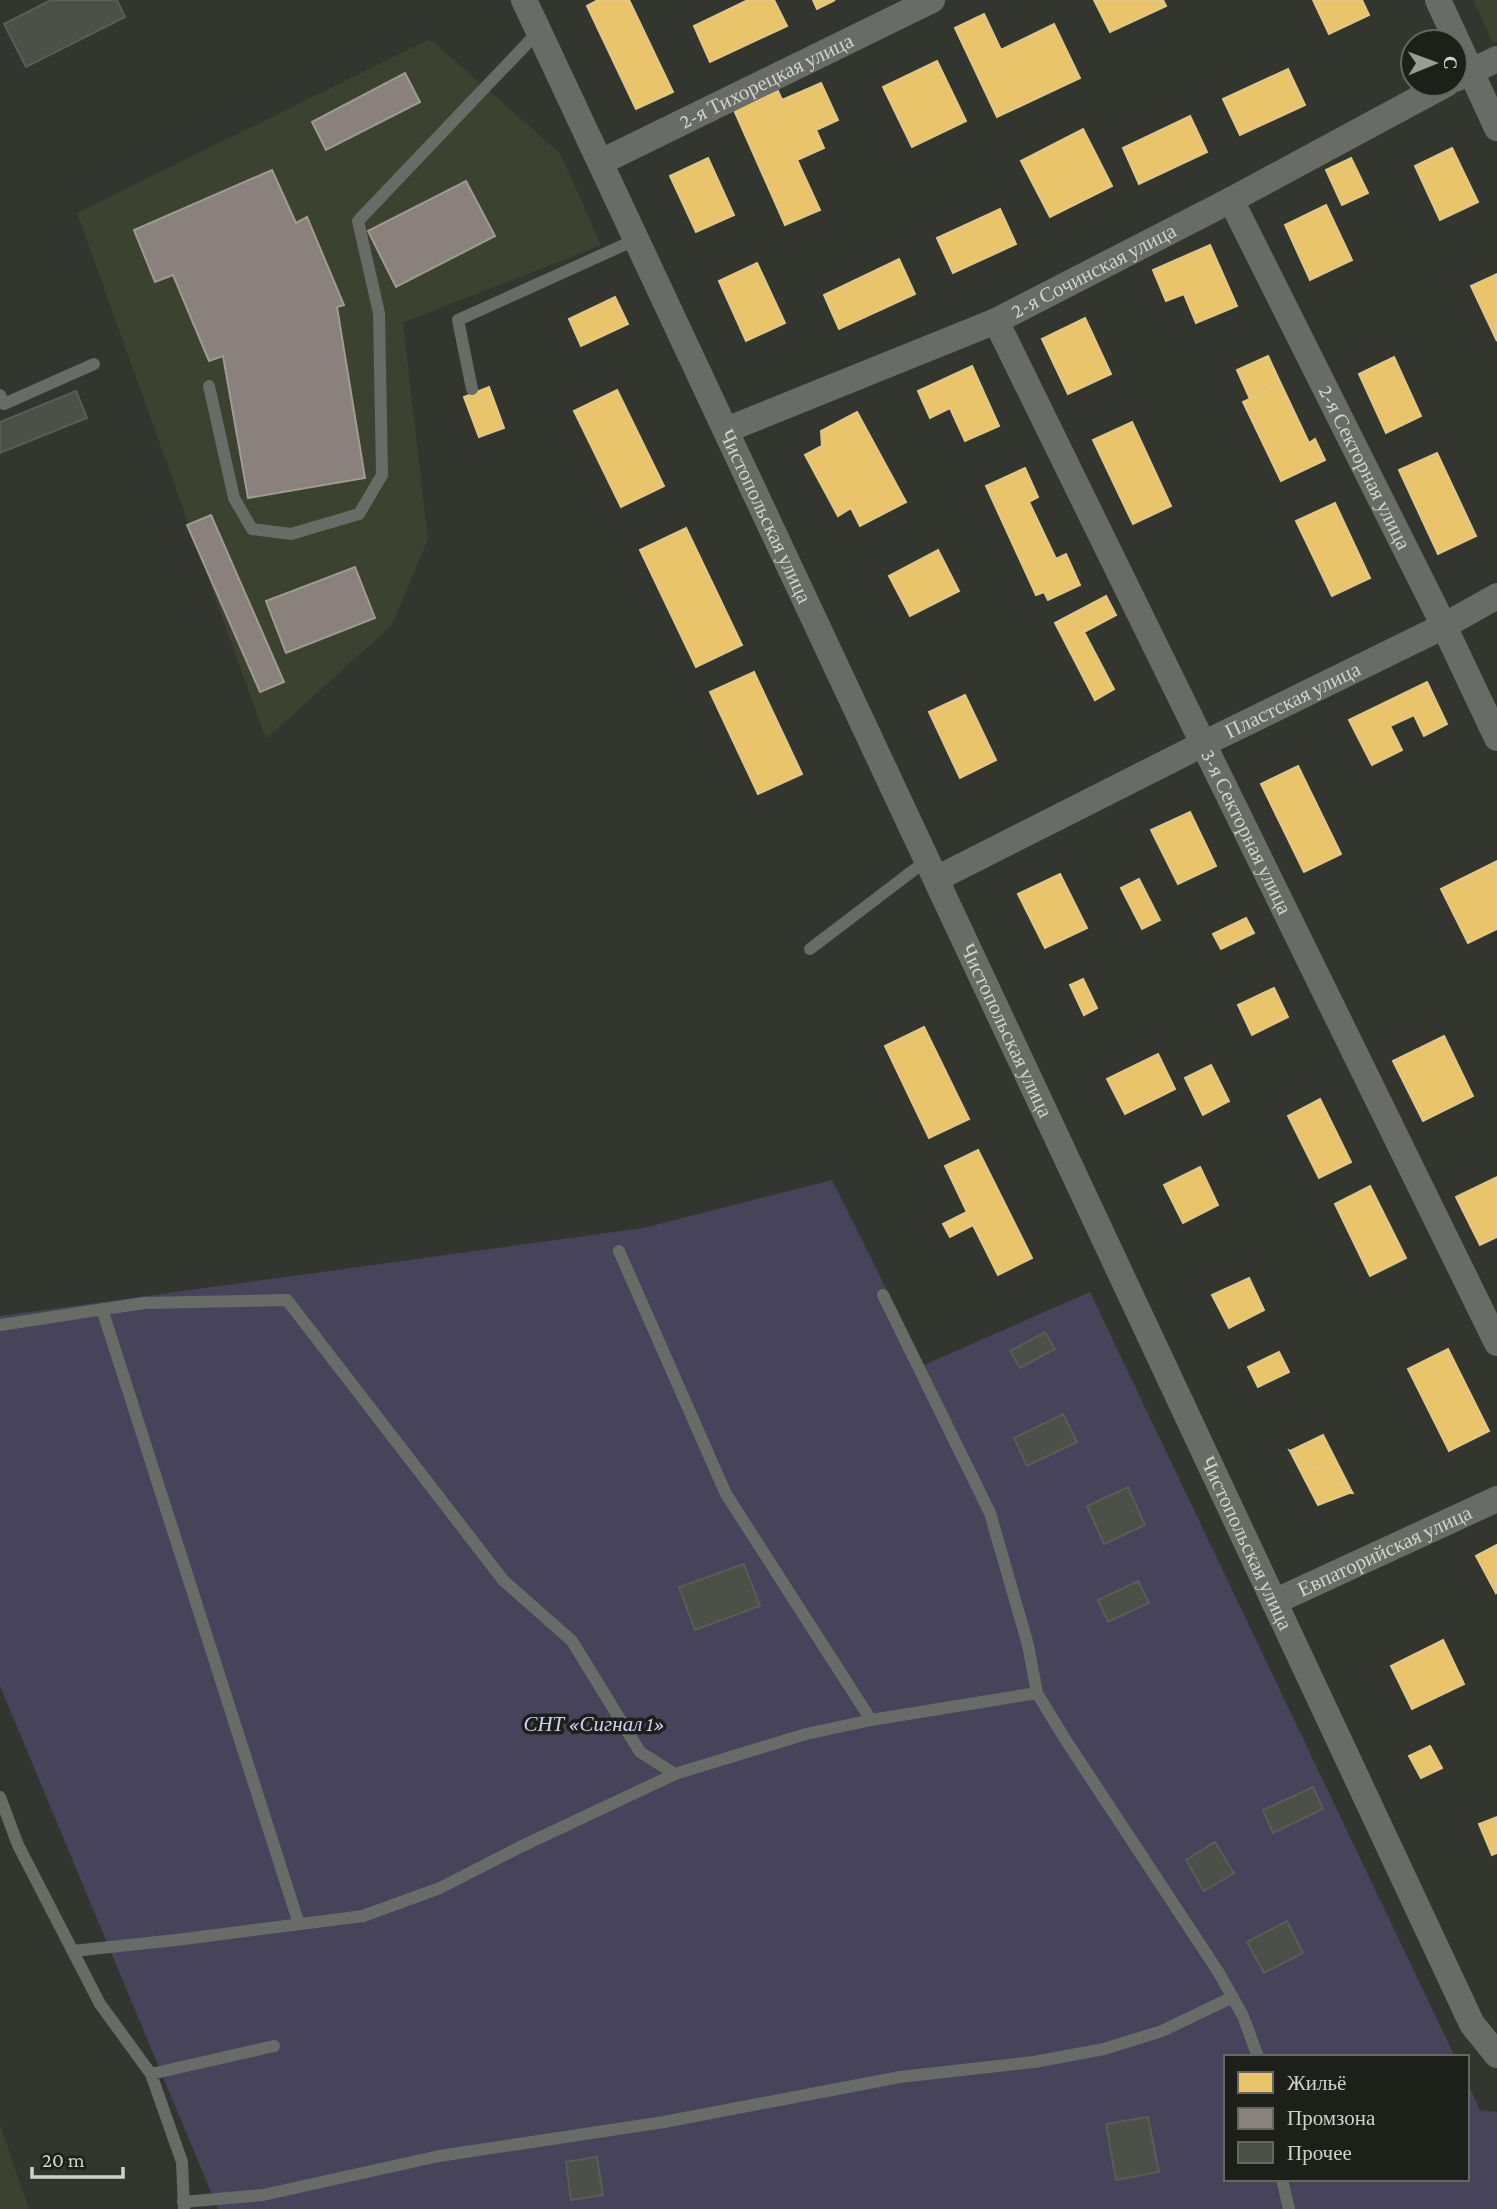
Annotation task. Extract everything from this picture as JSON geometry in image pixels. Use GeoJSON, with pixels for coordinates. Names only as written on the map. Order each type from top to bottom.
{"type":"FeatureCollection","features":[{"type":"Feature","properties":{"kind":"street","name":"Чистопольская улица"},"geometry":{"type":"LineString","coordinates":[[524,0],[1472,2024],[1497,2055]]}},
{"type":"Feature","properties":{"kind":"street","name":"2-я Тихорецкая улица"},"geometry":{"type":"LineString","coordinates":[[601,162],[932,0]]}},
{"type":"Feature","properties":{"kind":"street"},"geometry":{"type":"LineString","coordinates":[[1438,0],[1447,28]]}},
{"type":"Feature","properties":{"kind":"street"},"geometry":{"type":"LineString","coordinates":[[1469,72],[1497,59]]}},
{"type":"Feature","properties":{"kind":"street"},"geometry":{"type":"LineString","coordinates":[[1469,86],[1497,128]]}},
{"type":"Feature","properties":{"kind":"street","name":"2-я Сочинская улица"},"geometry":{"type":"LineString","coordinates":[[726,430],[996,321],[1231,200],[1420,98]]}},
{"type":"Feature","properties":{"kind":"street","name":"2-я Секторная улица"},"geometry":{"type":"LineString","coordinates":[[1231,200],[1444,626],[1497,738]]}},
{"type":"Feature","properties":{"kind":"street","name":"3-я Секторная улица"},"geometry":{"type":"LineString","coordinates":[[996,321],[1497,1343]]}},
{"type":"Feature","properties":{"kind":"street","name":"Пластская улица"},"geometry":{"type":"LineString","coordinates":[[932,870],[1203,744],[1444,626],[1497,596]]}},
{"type":"Feature","properties":{"kind":"street","name":"Евпаторийская улица"},"geometry":{"type":"LineString","coordinates":[[1274,1602],[1497,1499]]}},
{"type":"Feature","properties":{"kind":"lane"},"geometry":{"type":"LineString","coordinates":[[209,386],[234,498],[252,529],[291,534],[359,514],[382,475],[379,313],[358,220],[538,32]]}},
{"type":"Feature","properties":{"kind":"lane"},"geometry":{"type":"LineString","coordinates":[[472,389],[458,320],[637,239]]}},
{"type":"Feature","properties":{"kind":"lane"},"geometry":{"type":"LineString","coordinates":[[0,395],[4,404],[94,364]]}},
{"type":"Feature","properties":{"kind":"lane"},"geometry":{"type":"LineString","coordinates":[[810,949],[932,870]]}},
{"type":"Feature","properties":{"kind":"lane"},"geometry":{"type":"LineString","coordinates":[[619,1251],[726,1494],[871,1720]]}},
{"type":"Feature","properties":{"kind":"lane"},"geometry":{"type":"LineString","coordinates":[[883,1295],[990,1513],[1028,1645],[1037,1693],[1065,1740],[1219,1973],[1243,2016],[1257,2055]]}},
{"type":"Feature","properties":{"kind":"lane"},"geometry":{"type":"LineString","coordinates":[[0,1325],[144,1303],[287,1300],[503,1580],[572,1641],[640,1752],[675,1774]]}},
{"type":"Feature","properties":{"kind":"lane"},"geometry":{"type":"LineString","coordinates":[[102,1309],[299,1924]]}},
{"type":"Feature","properties":{"kind":"lane"},"geometry":{"type":"LineString","coordinates":[[73,1951],[363,1916],[440,1888],[544,1835],[675,1774],[806,1734],[871,1720],[1037,1693]]}},
{"type":"Feature","properties":{"kind":"lane"},"geometry":{"type":"LineString","coordinates":[[0,1797],[18,1845],[100,2004],[151,2074],[182,2162],[184,2205],[263,2195],[439,2156],[664,2122],[900,2077],[1034,2062],[1104,2049],[1162,2031],[1233,1997]]}},
{"type":"Feature","properties":{"kind":"lane"},"geometry":{"type":"LineString","coordinates":[[151,2074],[274,2046]]}},
{"type":"Feature","properties":{"kind":"lane"},"geometry":{"type":"LineString","coordinates":[[1282,2181],[1289,2209]]}},
{"type":"Feature","properties":{"kind":"shaded area"},"geometry":{"type":"Polygon","coordinates":[[[1473,0],[1497,0],[1497,41],[1493,43],[1473,0]]]}},
{"type":"Feature","properties":{"kind":"shaded area"},"geometry":{"type":"Polygon","coordinates":[[[430,39],[560,153],[601,245],[403,323],[428,539],[392,625],[266,739],[77,213],[430,39]]]}},
{"type":"Feature","properties":{"kind":"shaded area"},"geometry":{"type":"Polygon","coordinates":[[[0,2125],[29,2209],[0,2209],[0,2125]]]}},
{"type":"Feature","properties":{"kind":"green space","name":"СНТ «Сигнал 1»"},"geometry":{"type":"Polygon","coordinates":[[[832,1180],[924,1365],[1090,1292],[1454,2055],[1224,2055],[1224,2181],[1469,2181],[1469,2086],[1480,2110],[1497,2112],[1497,2209],[218,2209],[0,1686],[0,1316],[643,1228],[832,1180]]]}},
{"type":"Feature","properties":{"kind":"building: Жильё"},"geometry":{"type":"Polygon","coordinates":[[[598,0],[629,0],[673,92],[636,109],[587,6],[598,0]]]}},
{"type":"Feature","properties":{"kind":"building: Жильё"},"geometry":{"type":"Polygon","coordinates":[[[748,0],[774,0],[787,26],[710,62],[694,26],[748,0]]]}},
{"type":"Feature","properties":{"kind":"building: Жильё"},"geometry":{"type":"Polygon","coordinates":[[[813,0],[835,0],[817,9],[813,0]]]}},
{"type":"Feature","properties":{"kind":"building: Жильё"},"geometry":{"type":"Polygon","coordinates":[[[1094,0],[1163,0],[1166,6],[1110,32],[1094,0]]]}},
{"type":"Feature","properties":{"kind":"building: Жильё"},"geometry":{"type":"Polygon","coordinates":[[[1313,0],[1362,0],[1369,15],[1329,34],[1313,0]]]}},
{"type":"Feature","properties":{"kind":"building: Жильё"},"geometry":{"type":"Polygon","coordinates":[[[984,14],[1001,50],[1054,24],[1080,78],[997,117],[955,28],[984,14]]]}},
{"type":"Feature","properties":{"kind":"building: Жильё"},"geometry":{"type":"Polygon","coordinates":[[[937,61],[966,121],[912,147],[883,87],[937,61]]]}},
{"type":"Feature","properties":{"kind":"building: Жильё"},"geometry":{"type":"Polygon","coordinates":[[[1288,69],[1305,105],[1240,135],[1223,99],[1288,69]]]}},
{"type":"Feature","properties":{"kind":"building: Жильё"},"geometry":{"type":"Polygon","coordinates":[[[821,83],[838,120],[816,130],[824,148],[797,160],[820,210],[785,225],[734,110],[778,91],[782,100],[821,83]]]}},
{"type":"Feature","properties":{"kind":"building: Жильё"},"geometry":{"type":"Polygon","coordinates":[[[1190,116],[1207,152],[1139,184],[1123,148],[1190,116]]]}},
{"type":"Feature","properties":{"kind":"building: Жильё"},"geometry":{"type":"Polygon","coordinates":[[[1083,129],[1112,186],[1050,217],[1021,161],[1083,129]]]}},
{"type":"Feature","properties":{"kind":"building: Жильё"},"geometry":{"type":"Polygon","coordinates":[[[1452,148],[1478,202],[1440,220],[1415,166],[1452,148]]]}},
{"type":"Feature","properties":{"kind":"building: Жильё"},"geometry":{"type":"Polygon","coordinates":[[[708,158],[734,215],[696,232],[670,176],[708,158]]]}},
{"type":"Feature","properties":{"kind":"building: Жильё"},"geometry":{"type":"Polygon","coordinates":[[[1351,158],[1368,193],[1342,205],[1326,170],[1351,158]]]}},
{"type":"Feature","properties":{"kind":"building: Жильё"},"geometry":{"type":"Polygon","coordinates":[[[1326,205],[1352,260],[1310,280],[1285,225],[1326,205]]]}},
{"type":"Feature","properties":{"kind":"building: Жильё"},"geometry":{"type":"Polygon","coordinates":[[[1000,209],[1016,244],[953,273],[937,238],[1000,209]]]}},
{"type":"Feature","properties":{"kind":"building: Жильё"},"geometry":{"type":"Polygon","coordinates":[[[1210,245],[1237,306],[1196,323],[1184,294],[1166,301],[1153,270],[1210,245]]]}},
{"type":"Feature","properties":{"kind":"building: Жильё"},"geometry":{"type":"Polygon","coordinates":[[[899,259],[915,294],[839,329],[824,295],[899,259]]]}},
{"type":"Feature","properties":{"kind":"building: Жильё"},"geometry":{"type":"Polygon","coordinates":[[[757,263],[785,323],[746,341],[719,281],[757,263]]]}},
{"type":"Feature","properties":{"kind":"building: Жильё"},"geometry":{"type":"Polygon","coordinates":[[[1497,274],[1497,341],[1471,286],[1497,274]]]}},
{"type":"Feature","properties":{"kind":"building: Жильё"},"geometry":{"type":"Polygon","coordinates":[[[615,297],[628,324],[581,346],[569,319],[615,297]]]}},
{"type":"Feature","properties":{"kind":"building: Жильё"},"geometry":{"type":"Polygon","coordinates":[[[1085,318],[1111,374],[1068,394],[1042,339],[1085,318]]]}},
{"type":"Feature","properties":{"kind":"building: Жильё"},"geometry":{"type":"Polygon","coordinates":[[[1268,356],[1281,384],[1250,399],[1237,370],[1268,356]]]}},
{"type":"Feature","properties":{"kind":"building: Жильё"},"geometry":{"type":"Polygon","coordinates":[[[1394,357],[1421,416],[1386,433],[1359,374],[1394,357]]]}},
{"type":"Feature","properties":{"kind":"building: Жильё"},"geometry":{"type":"Polygon","coordinates":[[[972,366],[999,426],[965,441],[950,408],[930,418],[918,391],[972,366]]]}},
{"type":"Feature","properties":{"kind":"building: Жильё"},"geometry":{"type":"Polygon","coordinates":[[[1281,384],[1309,443],[1315,439],[1325,460],[1281,481],[1243,402],[1281,384]]]}},
{"type":"Feature","properties":{"kind":"building: Жильё"},"geometry":{"type":"Polygon","coordinates":[[[489,387],[504,428],[479,437],[464,397],[489,387]]]}},
{"type":"Feature","properties":{"kind":"building: Жильё"},"geometry":{"type":"Polygon","coordinates":[[[617,390],[664,486],[621,507],[574,411],[617,390]]]}},
{"type":"Feature","properties":{"kind":"building: Жильё"},"geometry":{"type":"Polygon","coordinates":[[[857,412],[906,502],[860,526],[851,508],[838,516],[805,455],[822,446],[821,431],[857,412]]]}},
{"type":"Feature","properties":{"kind":"building: Жильё"},"geometry":{"type":"Polygon","coordinates":[[[1132,422],[1171,506],[1133,524],[1093,440],[1132,422]]]}},
{"type":"Feature","properties":{"kind":"building: Жильё"},"geometry":{"type":"Polygon","coordinates":[[[1437,453],[1476,536],[1438,554],[1399,470],[1437,453]]]}},
{"type":"Feature","properties":{"kind":"building: Жильё"},"geometry":{"type":"Polygon","coordinates":[[[1025,468],[1038,497],[1029,502],[1056,559],[1066,554],[1080,585],[1048,600],[1044,592],[1036,595],[986,486],[1025,468]]]}},
{"type":"Feature","properties":{"kind":"building: Жильё"},"geometry":{"type":"Polygon","coordinates":[[[1335,503],[1370,578],[1332,596],[1296,521],[1335,503]]]}},
{"type":"Feature","properties":{"kind":"building: Жильё"},"geometry":{"type":"Polygon","coordinates":[[[686,528],[742,645],[696,667],[640,550],[686,528]]]}},
{"type":"Feature","properties":{"kind":"building: Жильё"},"geometry":{"type":"Polygon","coordinates":[[[938,550],[959,591],[910,616],[889,576],[938,550]]]}},
{"type":"Feature","properties":{"kind":"building: Жильё"},"geometry":{"type":"Polygon","coordinates":[[[1106,596],[1116,615],[1084,632],[1114,689],[1095,700],[1055,623],[1106,596]]]}},
{"type":"Feature","properties":{"kind":"building: Жильё"},"geometry":{"type":"Polygon","coordinates":[[[754,672],[802,774],[758,794],[710,692],[754,672]]]}},
{"type":"Feature","properties":{"kind":"building: Жильё"},"geometry":{"type":"Polygon","coordinates":[[[1427,682],[1447,724],[1424,736],[1414,715],[1390,726],[1402,750],[1372,765],[1349,720],[1427,682]]]}},
{"type":"Feature","properties":{"kind":"building: Жильё"},"geometry":{"type":"Polygon","coordinates":[[[965,695],[996,760],[960,778],[929,712],[965,695]]]}},
{"type":"Feature","properties":{"kind":"building: Жильё"},"geometry":{"type":"Polygon","coordinates":[[[1298,766],[1341,854],[1304,872],[1261,784],[1298,766]]]}},
{"type":"Feature","properties":{"kind":"building: Жильё"},"geometry":{"type":"Polygon","coordinates":[[[1190,812],[1216,866],[1178,884],[1151,830],[1190,812]]]}},
{"type":"Feature","properties":{"kind":"building: Жильё"},"geometry":{"type":"Polygon","coordinates":[[[1497,861],[1497,929],[1468,943],[1441,889],[1497,861]]]}},
{"type":"Feature","properties":{"kind":"building: Жильё"},"geometry":{"type":"Polygon","coordinates":[[[1060,874],[1087,928],[1045,948],[1018,894],[1060,874]]]}},
{"type":"Feature","properties":{"kind":"building: Жильё"},"geometry":{"type":"Polygon","coordinates":[[[1139,879],[1160,920],[1142,929],[1121,888],[1139,879]]]}},
{"type":"Feature","properties":{"kind":"building: Жильё"},"geometry":{"type":"Polygon","coordinates":[[[1246,918],[1254,933],[1221,949],[1213,934],[1246,918]]]}},
{"type":"Feature","properties":{"kind":"building: Жильё"},"geometry":{"type":"Polygon","coordinates":[[[1083,979],[1097,1008],[1084,1015],[1070,985],[1083,979]]]}},
{"type":"Feature","properties":{"kind":"building: Жильё"},"geometry":{"type":"Polygon","coordinates":[[[1274,988],[1288,1017],[1252,1035],[1238,1005],[1274,988]]]}},
{"type":"Feature","properties":{"kind":"building: Жильё"},"geometry":{"type":"Polygon","coordinates":[[[924,1027],[969,1119],[929,1138],[885,1046],[924,1027]]]}},
{"type":"Feature","properties":{"kind":"building: Жильё"},"geometry":{"type":"Polygon","coordinates":[[[1444,1036],[1473,1096],[1423,1121],[1393,1061],[1444,1036]]]}},
{"type":"Feature","properties":{"kind":"building: Жильё"},"geometry":{"type":"Polygon","coordinates":[[[1158,1054],[1175,1089],[1125,1114],[1107,1079],[1158,1054]]]}},
{"type":"Feature","properties":{"kind":"building: Жильё"},"geometry":{"type":"Polygon","coordinates":[[[1211,1065],[1229,1101],[1203,1115],[1185,1078],[1211,1065]]]}},
{"type":"Feature","properties":{"kind":"building: Жильё"},"geometry":{"type":"Polygon","coordinates":[[[1320,1099],[1351,1162],[1319,1178],[1288,1116],[1320,1099]]]}},
{"type":"Feature","properties":{"kind":"building: Жильё"},"geometry":{"type":"Polygon","coordinates":[[[978,1150],[1032,1258],[998,1275],[973,1225],[950,1237],[943,1224],[967,1212],[945,1166],[978,1150]]]}},
{"type":"Feature","properties":{"kind":"building: Жильё"},"geometry":{"type":"Polygon","coordinates":[[[1200,1167],[1218,1205],[1183,1223],[1164,1185],[1200,1167]]]}},
{"type":"Feature","properties":{"kind":"building: Жильё"},"geometry":{"type":"Polygon","coordinates":[[[1497,1177],[1497,1237],[1480,1245],[1456,1197],[1497,1177]]]}},
{"type":"Feature","properties":{"kind":"building: Жильё"},"geometry":{"type":"Polygon","coordinates":[[[1370,1186],[1406,1258],[1370,1276],[1335,1204],[1370,1186]]]}},
{"type":"Feature","properties":{"kind":"building: Жильё"},"geometry":{"type":"Polygon","coordinates":[[[1249,1278],[1264,1310],[1229,1328],[1212,1295],[1249,1278]]]}},
{"type":"Feature","properties":{"kind":"building: Жильё"},"geometry":{"type":"Polygon","coordinates":[[[1448,1349],[1489,1431],[1449,1451],[1408,1369],[1448,1349]]]}},
{"type":"Feature","properties":{"kind":"building: Жильё"},"geometry":{"type":"Polygon","coordinates":[[[1279,1352],[1289,1372],[1258,1387],[1248,1367],[1279,1352]]]}},
{"type":"Feature","properties":{"kind":"building: Жильё"},"geometry":{"type":"Polygon","coordinates":[[[1323,1435],[1352,1492],[1290,1451],[1323,1435]]]}},
{"type":"Feature","properties":{"kind":"building: Жильё"},"geometry":{"type":"Polygon","coordinates":[[[1290,1451],[1352,1492],[1318,1505],[1290,1451]]]}},
{"type":"Feature","properties":{"kind":"building: Жильё"},"geometry":{"type":"Polygon","coordinates":[[[1497,1545],[1497,1592],[1496,1593],[1476,1556],[1497,1545]]]}},
{"type":"Feature","properties":{"kind":"building: Жильё"},"geometry":{"type":"Polygon","coordinates":[[[1443,1640],[1464,1684],[1412,1709],[1391,1666],[1443,1640]]]}},
{"type":"Feature","properties":{"kind":"building: Жильё"},"geometry":{"type":"Polygon","coordinates":[[[1430,1746],[1442,1768],[1421,1778],[1409,1756],[1430,1746]]]}},
{"type":"Feature","properties":{"kind":"building: Жильё"},"geometry":{"type":"Polygon","coordinates":[[[1497,1817],[1497,1853],[1492,1855],[1479,1824],[1497,1817]]]}},
{"type":"Feature","properties":{"kind":"building: Промзона"},"geometry":{"type":"Polygon","coordinates":[[[405,73],[420,102],[326,150],[312,122],[405,73]]]}},
{"type":"Feature","properties":{"kind":"building: Промзона"},"geometry":{"type":"Polygon","coordinates":[[[272,170],[296,223],[307,217],[344,305],[337,307],[365,478],[248,498],[223,356],[209,361],[173,275],[155,282],[134,230],[272,170]]]}},
{"type":"Feature","properties":{"kind":"building: Промзона"},"geometry":{"type":"Polygon","coordinates":[[[466,181],[495,236],[396,287],[368,231],[466,181]]]}},
{"type":"Feature","properties":{"kind":"building: Промзона"},"geometry":{"type":"Polygon","coordinates":[[[211,515],[284,682],[260,692],[187,525],[211,515]]]}},
{"type":"Feature","properties":{"kind":"building: Промзона"},"geometry":{"type":"Polygon","coordinates":[[[355,567],[375,618],[286,653],[266,601],[355,567]]]}},
{"type":"Feature","properties":{"kind":"building: Прочее"},"geometry":{"type":"Polygon","coordinates":[[[51,0],[117,0],[125,17],[26,67],[4,24],[51,0]]]}},
{"type":"Feature","properties":{"kind":"building: Прочее"},"geometry":{"type":"Polygon","coordinates":[[[76,391],[87,418],[0,453],[0,422],[76,391]]]}},
{"type":"Feature","properties":{"kind":"building: Прочее"},"geometry":{"type":"Polygon","coordinates":[[[1045,1332],[1055,1349],[1020,1368],[1010,1351],[1045,1332]]]}},
{"type":"Feature","properties":{"kind":"building: Прочее"},"geometry":{"type":"Polygon","coordinates":[[[1063,1414],[1077,1442],[1027,1466],[1014,1438],[1063,1414]]]}},
{"type":"Feature","properties":{"kind":"building: Прочее"},"geometry":{"type":"Polygon","coordinates":[[[1128,1487],[1145,1525],[1104,1544],[1087,1506],[1128,1487]]]}},
{"type":"Feature","properties":{"kind":"building: Прочее"},"geometry":{"type":"Polygon","coordinates":[[[744,1564],[760,1606],[695,1630],[679,1587],[744,1564]]]}},
{"type":"Feature","properties":{"kind":"building: Прочее"},"geometry":{"type":"Polygon","coordinates":[[[1138,1581],[1149,1603],[1108,1622],[1098,1600],[1138,1581]]]}},
{"type":"Feature","properties":{"kind":"building: Прочее"},"geometry":{"type":"Polygon","coordinates":[[[1313,1787],[1323,1809],[1273,1833],[1263,1810],[1313,1787]]]}},
{"type":"Feature","properties":{"kind":"building: Прочее"},"geometry":{"type":"Polygon","coordinates":[[[1215,1842],[1234,1873],[1204,1891],[1186,1860],[1215,1842]]]}},
{"type":"Feature","properties":{"kind":"building: Прочее"},"geometry":{"type":"Polygon","coordinates":[[[1287,1921],[1303,1953],[1264,1973],[1247,1942],[1287,1921]]]}},
{"type":"Feature","properties":{"kind":"building: Прочее"},"geometry":{"type":"Polygon","coordinates":[[[1148,2117],[1159,2172],[1116,2180],[1106,2124],[1148,2117]]]}},
{"type":"Feature","properties":{"kind":"building: Прочее"},"geometry":{"type":"Polygon","coordinates":[[[597,2157],[603,2195],[571,2200],[566,2162],[597,2157]]]}}]}
